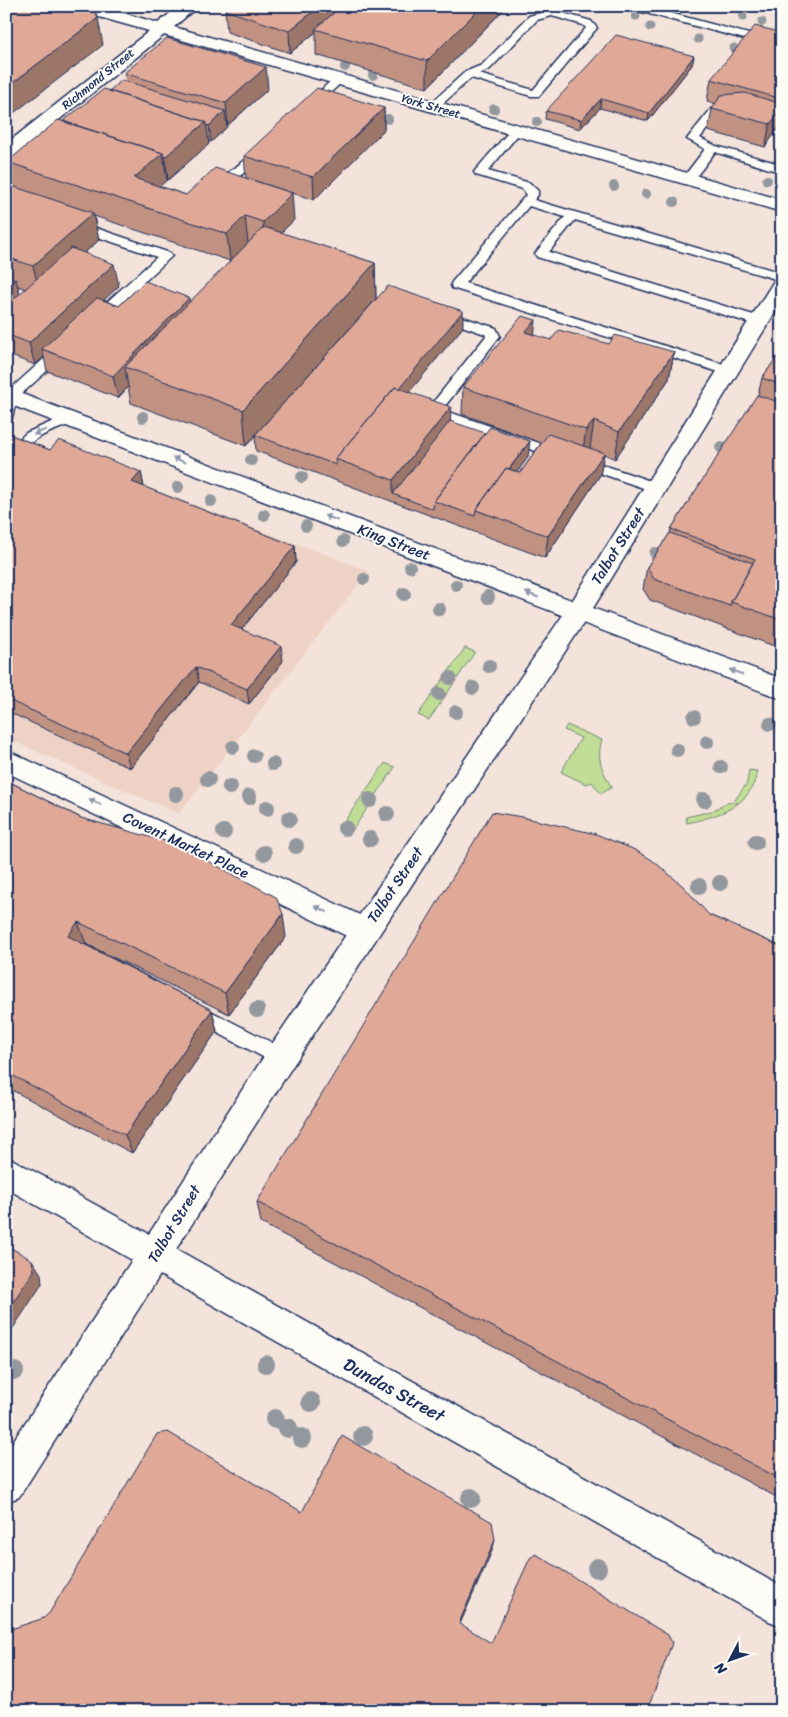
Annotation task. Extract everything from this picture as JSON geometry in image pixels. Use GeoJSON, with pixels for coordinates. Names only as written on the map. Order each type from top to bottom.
{"type":"FeatureCollection","features":[{"type":"Feature","properties":{"kind":"street","name":"York Street"},"geometry":{"type":"LineString","coordinates":[[80,6],[782,206]]}},
{"type":"Feature","properties":{"kind":"street","name":"Richmond Street"},"geometry":{"type":"LineString","coordinates":[[6,153],[190,6]]}},
{"type":"Feature","properties":{"kind":"street","name":"Talbot Street"},"geometry":{"type":"LineString","coordinates":[[6,1484],[156,1254],[184,1206],[281,1057],[578,612],[780,289]]}},
{"type":"Feature","properties":{"kind":"street","name":"King Street"},"geometry":{"type":"LineString","coordinates":[[8,403],[70,419],[782,689]]}},
{"type":"Feature","properties":{"kind":"street","name":"Covent Market Place"},"geometry":{"type":"LineString","coordinates":[[6,760],[365,930]]}},
{"type":"Feature","properties":{"kind":"street","name":"Dundas Street"},"geometry":{"type":"LineString","coordinates":[[6,1171],[782,1608]]}},
{"type":"Feature","properties":{"kind":"lane"},"geometry":{"type":"LineString","coordinates":[[631,6],[782,46]]}},
{"type":"Feature","properties":{"kind":"lane"},"geometry":{"type":"LineString","coordinates":[[434,106],[469,74],[486,67],[533,18],[552,13],[587,23],[592,28],[535,94],[469,74]]}},
{"type":"Feature","properties":{"kind":"lane"},"geometry":{"type":"LineString","coordinates":[[302,113],[339,79]]}},
{"type":"Feature","properties":{"kind":"lane"},"geometry":{"type":"LineString","coordinates":[[739,111],[730,109],[715,111],[694,139],[712,148],[778,166],[782,165]]}},
{"type":"Feature","properties":{"kind":"lane"},"geometry":{"type":"LineString","coordinates":[[516,130],[480,172],[526,186],[532,192],[528,202],[457,285],[728,370]]}},
{"type":"Feature","properties":{"kind":"lane"},"geometry":{"type":"LineString","coordinates":[[205,196],[217,185],[239,171],[274,139]]}},
{"type":"Feature","properties":{"kind":"lane"},"geometry":{"type":"LineString","coordinates":[[688,179],[712,148]]}},
{"type":"Feature","properties":{"kind":"lane"},"geometry":{"type":"LineString","coordinates":[[528,202],[573,215],[780,289]]}},
{"type":"Feature","properties":{"kind":"lane"},"geometry":{"type":"LineString","coordinates":[[573,215],[541,254],[758,322]]}},
{"type":"Feature","properties":{"kind":"lane"},"geometry":{"type":"LineString","coordinates":[[63,221],[166,256],[87,327]]}},
{"type":"Feature","properties":{"kind":"lane"},"geometry":{"type":"LineString","coordinates":[[429,311],[479,326],[493,334],[438,405],[438,411],[654,488]]}},
{"type":"Feature","properties":{"kind":"lane"},"geometry":{"type":"LineString","coordinates":[[8,403],[73,340]]}},
{"type":"Feature","properties":{"kind":"lane"},"geometry":{"type":"LineString","coordinates":[[14,451],[31,436],[70,419]]}},
{"type":"Feature","properties":{"kind":"lane"},"geometry":{"type":"LineString","coordinates":[[177,1002],[281,1057]]}},
{"type":"Feature","properties":{"kind":"shaded area"},"geometry":{"type":"Polygon","coordinates":[[[6,434],[369,571],[179,814],[6,738],[6,434]]]}},
{"type":"Feature","properties":{"kind":"green space"},"geometry":{"type":"Polygon","coordinates":[[[465,648],[475,652],[429,720],[418,715],[465,648]]]}},
{"type":"Feature","properties":{"kind":"green space"},"geometry":{"type":"Polygon","coordinates":[[[567,725],[602,740],[600,747],[601,765],[612,787],[601,794],[592,782],[586,784],[561,772],[581,738],[564,730],[567,725]]]}},
{"type":"Feature","properties":{"kind":"green space"},"geometry":{"type":"Polygon","coordinates":[[[385,763],[395,767],[350,834],[339,829],[385,763]]]}},
{"type":"Feature","properties":{"kind":"green space"},"geometry":{"type":"Polygon","coordinates":[[[749,770],[757,771],[754,783],[741,801],[721,813],[687,823],[686,817],[712,811],[731,801],[735,804],[737,803],[735,800],[747,783],[749,770]]]}},
{"type":"Feature","properties":{"kind":"building"},"geometry":{"type":"Polygon","coordinates":[[[6,6],[74,6],[96,13],[98,18],[6,88],[6,6]]]}},
{"type":"Feature","properties":{"kind":"building"},"geometry":{"type":"Polygon","coordinates":[[[230,6],[320,6],[289,31],[225,10],[230,6]]]}},
{"type":"Feature","properties":{"kind":"building"},"geometry":{"type":"Polygon","coordinates":[[[342,6],[482,6],[427,61],[315,29],[342,6]]]}},
{"type":"Feature","properties":{"kind":"building"},"geometry":{"type":"Polygon","coordinates":[[[755,26],[782,33],[782,99],[711,79],[755,26]]]}},
{"type":"Feature","properties":{"kind":"building"},"geometry":{"type":"Polygon","coordinates":[[[616,35],[694,56],[649,113],[601,99],[581,120],[546,111],[616,35]]]}},
{"type":"Feature","properties":{"kind":"building"},"geometry":{"type":"Polygon","coordinates":[[[167,38],[266,67],[226,103],[124,73],[167,38]]]}},
{"type":"Feature","properties":{"kind":"building"},"geometry":{"type":"Polygon","coordinates":[[[122,80],[225,111],[209,126],[206,125],[206,122],[109,91],[122,80]]]}},
{"type":"Feature","properties":{"kind":"building"},"geometry":{"type":"Polygon","coordinates":[[[317,88],[384,108],[313,177],[244,156],[317,88]]]}},
{"type":"Feature","properties":{"kind":"building"},"geometry":{"type":"Polygon","coordinates":[[[104,89],[206,122],[164,157],[163,153],[63,121],[104,89]]]}},
{"type":"Feature","properties":{"kind":"building"},"geometry":{"type":"Polygon","coordinates":[[[745,93],[782,104],[782,109],[770,124],[712,109],[721,95],[745,93]]]}},
{"type":"Feature","properties":{"kind":"building"},"geometry":{"type":"Polygon","coordinates":[[[58,120],[163,153],[134,178],[186,195],[215,168],[292,193],[263,222],[245,216],[227,234],[7,162],[58,120]]]}},
{"type":"Feature","properties":{"kind":"building"},"geometry":{"type":"Polygon","coordinates":[[[6,184],[93,213],[33,266],[6,257],[6,184]]]}},
{"type":"Feature","properties":{"kind":"building"},"geometry":{"type":"Polygon","coordinates":[[[264,227],[375,263],[243,410],[125,367],[264,227]]]}},
{"type":"Feature","properties":{"kind":"building"},"geometry":{"type":"Polygon","coordinates":[[[71,248],[114,264],[29,343],[6,334],[6,306],[71,248]]]}},
{"type":"Feature","properties":{"kind":"building"},"geometry":{"type":"Polygon","coordinates":[[[6,275],[16,279],[6,288],[6,275]]]}},
{"type":"Feature","properties":{"kind":"building"},"geometry":{"type":"Polygon","coordinates":[[[145,281],[189,298],[113,376],[42,349],[97,298],[119,306],[145,281]]]}},
{"type":"Feature","properties":{"kind":"building"},"geometry":{"type":"Polygon","coordinates":[[[388,286],[463,311],[399,389],[395,387],[335,459],[336,465],[255,435],[388,286]]]}},
{"type":"Feature","properties":{"kind":"building"},"geometry":{"type":"Polygon","coordinates":[[[522,316],[536,320],[525,332],[551,340],[559,330],[609,344],[615,335],[674,352],[619,432],[594,421],[586,430],[463,387],[522,316]]]}},
{"type":"Feature","properties":{"kind":"building"},"geometry":{"type":"Polygon","coordinates":[[[782,350],[782,385],[762,378],[782,350]]]}},
{"type":"Feature","properties":{"kind":"building"},"geometry":{"type":"Polygon","coordinates":[[[395,387],[451,407],[393,480],[335,459],[395,387]]]}},
{"type":"Feature","properties":{"kind":"building"},"geometry":{"type":"Polygon","coordinates":[[[757,395],[782,403],[782,620],[731,602],[755,559],[671,529],[757,395]]]}},
{"type":"Feature","properties":{"kind":"building"},"geometry":{"type":"Polygon","coordinates":[[[450,421],[485,433],[434,501],[433,509],[393,494],[450,421]]]}},
{"type":"Feature","properties":{"kind":"building"},"geometry":{"type":"Polygon","coordinates":[[[490,427],[530,441],[509,469],[506,468],[476,510],[475,516],[434,501],[490,427]]]}},
{"type":"Feature","properties":{"kind":"building"},"geometry":{"type":"Polygon","coordinates":[[[6,433],[50,450],[59,440],[141,472],[132,482],[295,546],[231,625],[281,646],[247,689],[196,667],[126,753],[6,699],[6,433]]]}},
{"type":"Feature","properties":{"kind":"building"},"geometry":{"type":"Polygon","coordinates":[[[548,434],[604,453],[548,536],[476,510],[506,468],[520,473],[548,434]]]}},
{"type":"Feature","properties":{"kind":"building"},"geometry":{"type":"Polygon","coordinates":[[[670,533],[753,563],[730,606],[654,579],[647,567],[670,533]]]}},
{"type":"Feature","properties":{"kind":"building"},"geometry":{"type":"Polygon","coordinates":[[[6,780],[81,818],[176,844],[276,897],[283,914],[225,993],[78,922],[68,936],[212,1010],[125,1135],[6,1072],[6,780]]]}},
{"type":"Feature","properties":{"kind":"building"},"geometry":{"type":"Polygon","coordinates":[[[492,812],[596,834],[635,850],[652,860],[683,886],[709,915],[782,947],[782,1480],[257,1202],[492,812]]]}},
{"type":"Feature","properties":{"kind":"building"},"geometry":{"type":"Polygon","coordinates":[[[6,1245],[32,1260],[34,1271],[6,1312],[6,1245]]]}},
{"type":"Feature","properties":{"kind":"building"},"geometry":{"type":"Polygon","coordinates":[[[168,1432],[302,1512],[342,1436],[492,1522],[495,1540],[459,1623],[491,1643],[530,1558],[536,1554],[668,1635],[672,1643],[647,1711],[6,1711],[6,1633],[11,1629],[44,1618],[50,1612],[157,1434],[168,1432]]]}},
{"type":"Feature","properties":{"kind":"building"},"geometry":{"type":"Polygon","coordinates":[[[737,1707],[744,1711],[736,1711],[737,1707]]]}},
{"type":"Feature","properties":{"kind":"railway"},"geometry":{"type":"LineString","coordinates":[[771,6],[782,9]]}}]}
